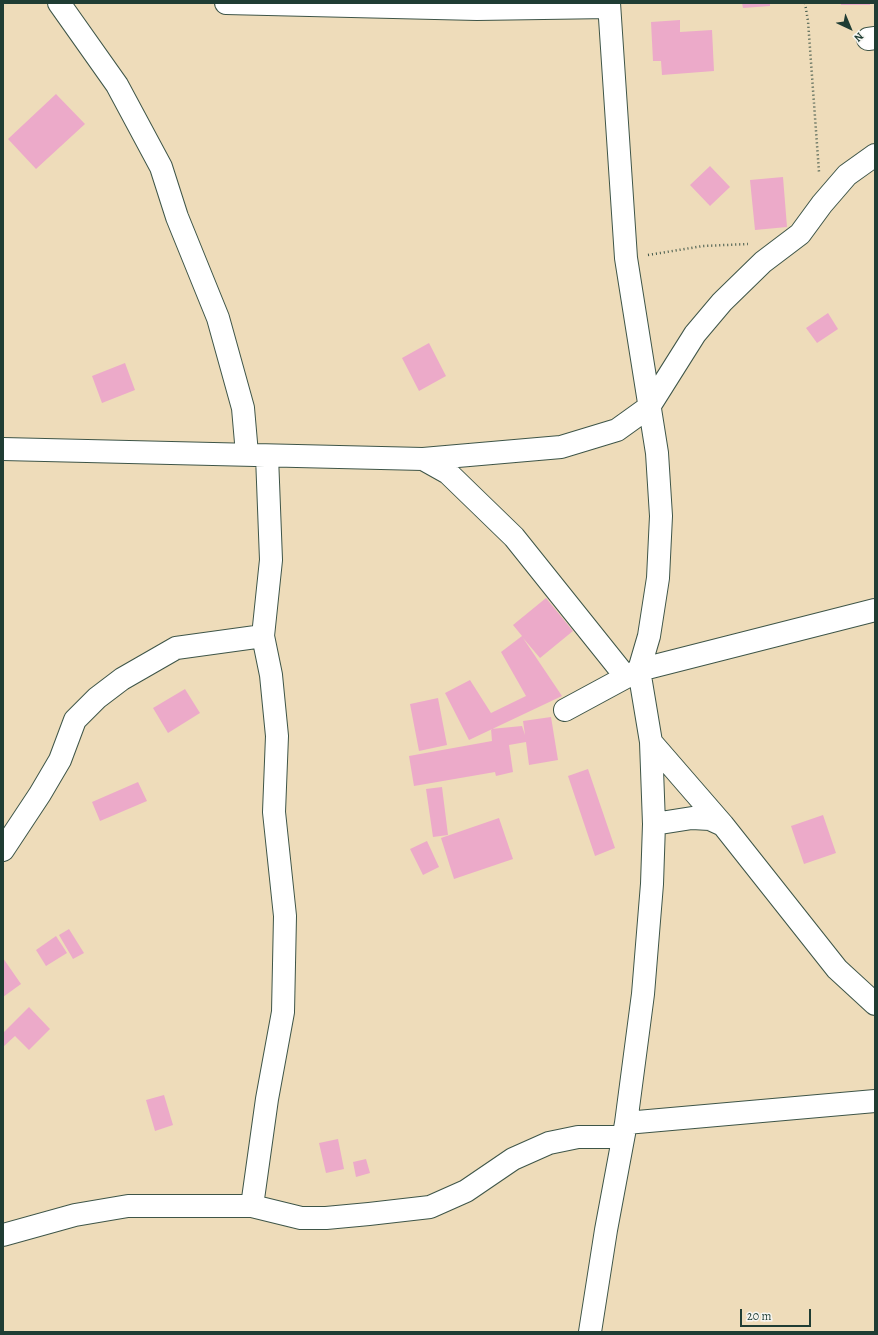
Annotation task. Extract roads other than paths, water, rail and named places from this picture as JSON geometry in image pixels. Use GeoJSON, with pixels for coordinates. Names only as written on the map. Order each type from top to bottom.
{"type":"FeatureCollection","features":[{"type":"Feature","properties":{"kind":"street"},"geometry":{"type":"LineString","coordinates":[[59,3],[118,85],[162,168],[177,217],[218,318],[257,455],[271,560],[262,636],[271,675],[277,736],[274,812],[285,916],[283,1012],[267,1099],[252,1206]]}},
{"type":"Feature","properties":{"kind":"street"},"geometry":{"type":"LineString","coordinates":[[226,3],[477,9],[609,5],[626,258],[657,453],[661,516],[657,585],[649,636],[632,674]]}},
{"type":"Feature","properties":{"kind":"street"},"geometry":{"type":"LineString","coordinates":[[3,449],[424,459],[561,446],[617,430],[649,407],[695,334],[722,302],[763,262],[800,234],[822,204],[847,175],[875,155]]}},
{"type":"Feature","properties":{"kind":"street"},"geometry":{"type":"LineString","coordinates":[[424,459],[448,473],[514,537],[632,674],[651,742],[654,824],[652,884],[643,994],[625,1130],[606,1230],[590,1332]]}},
{"type":"Feature","properties":{"kind":"street"},"geometry":{"type":"LineString","coordinates":[[565,710],[632,674],[703,653],[875,610]]}},
{"type":"Feature","properties":{"kind":"street"},"geometry":{"type":"LineString","coordinates":[[3,850],[40,794],[60,760],[75,720],[97,698],[122,679],[176,648],[262,636]]}},
{"type":"Feature","properties":{"kind":"street"},"geometry":{"type":"LineString","coordinates":[[651,742],[723,825],[837,969],[875,1004]]}},
{"type":"Feature","properties":{"kind":"street"},"geometry":{"type":"LineString","coordinates":[[654,824],[692,818],[710,819],[723,825]]}},
{"type":"Feature","properties":{"kind":"street"},"geometry":{"type":"LineString","coordinates":[[3,1235],[75,1215],[128,1206],[252,1206],[301,1218],[326,1218],[370,1214],[430,1206],[466,1191],[513,1159],[550,1142],[625,1130],[875,1101]]}}]}
